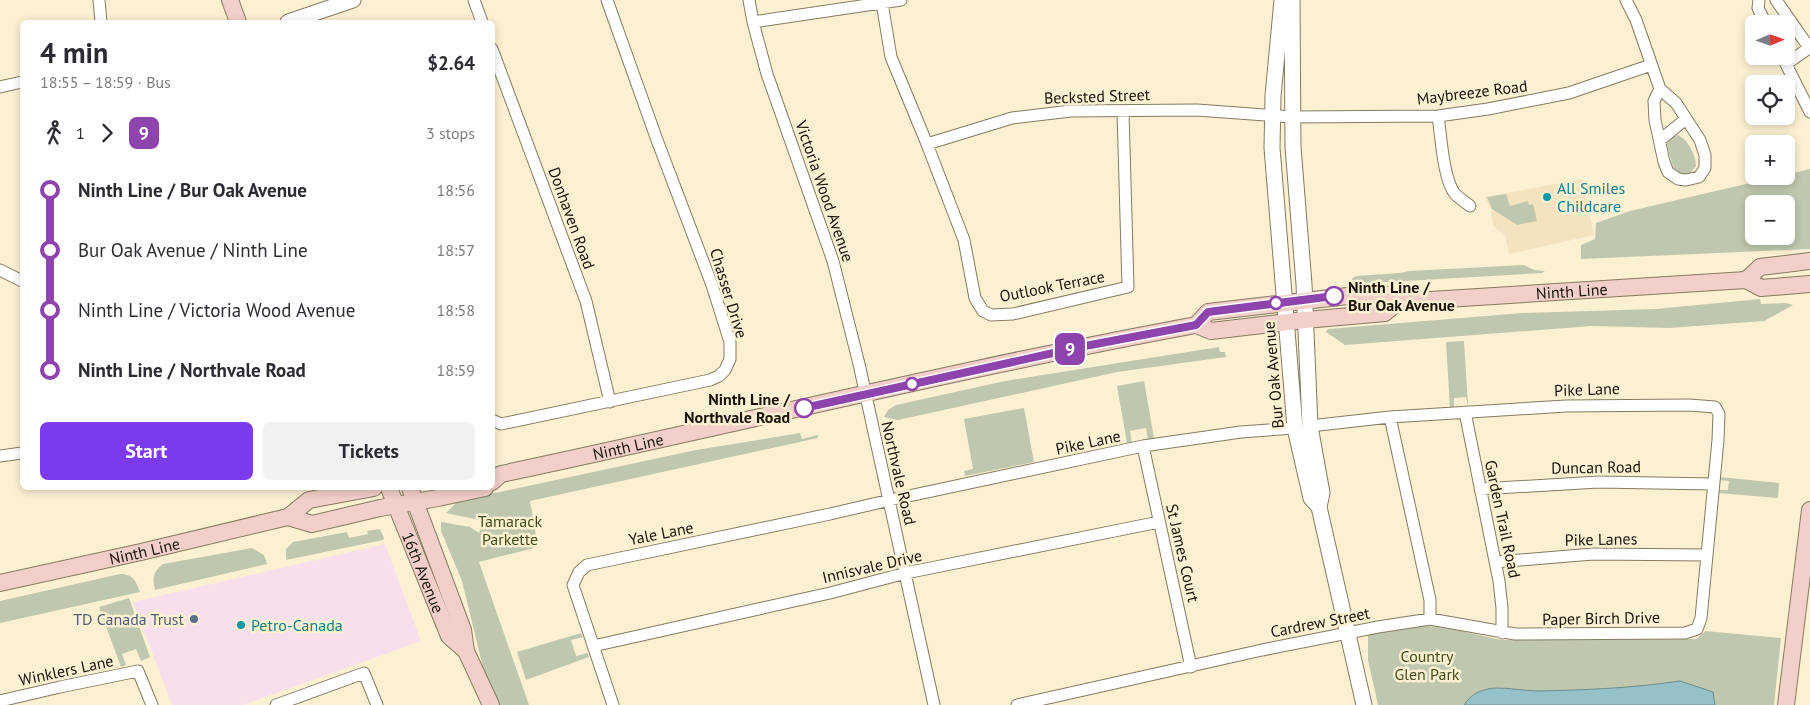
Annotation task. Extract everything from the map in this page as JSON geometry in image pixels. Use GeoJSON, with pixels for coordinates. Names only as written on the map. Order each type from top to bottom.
{"type":"FeatureCollection","features":[{"type":"Feature","properties":{"kind":"main road"},"geometry":{"type":"LineString","coordinates":[[230,0],[237,20]]}},
{"type":"Feature","properties":{"kind":"main road"},"geometry":{"type":"LineString","coordinates":[[1746,280],[1760,267],[1810,261]]}},
{"type":"Feature","properties":{"kind":"main road","name":"Ninth Line"},"geometry":{"type":"LineString","coordinates":[[495,475],[654,442],[1076,347],[1196,325],[1211,331],[1385,313],[1398,302],[1746,280],[1761,288],[1810,284]]}},
{"type":"Feature","properties":{"kind":"main road","name":"Ninth Line"},"geometry":{"type":"LineString","coordinates":[[1196,325],[1208,312],[1285,302],[1365,294],[1388,295],[1398,302]]}},
{"type":"Feature","properties":{"kind":"main road","name":"Ninth Line"},"geometry":{"type":"LineString","coordinates":[[0,582],[141,552],[288,516],[309,500],[363,490]]}},
{"type":"Feature","properties":{"kind":"main road","name":"16th Avenue"},"geometry":{"type":"LineString","coordinates":[[390,490],[449,636],[466,651]]}},
{"type":"Feature","properties":{"kind":"main road"},"geometry":{"type":"LineString","coordinates":[[288,516],[312,524],[397,505],[413,495],[464,490]]}},
{"type":"Feature","properties":{"kind":"main road","name":"16th Avenue"},"geometry":{"type":"LineString","coordinates":[[413,495],[463,630],[466,651],[491,705]]}},
{"type":"Feature","properties":{"kind":"main road"},"geometry":{"type":"LineString","coordinates":[[1786,705],[1810,510]]}},
{"type":"Feature","properties":{"kind":"street"},"geometry":{"type":"LineString","coordinates":[[99,0],[101,20]]}},
{"type":"Feature","properties":{"kind":"street"},"geometry":{"type":"LineString","coordinates":[[294,20],[353,0]]}},
{"type":"Feature","properties":{"kind":"street"},"geometry":{"type":"LineString","coordinates":[[474,0],[481,20]]}},
{"type":"Feature","properties":{"kind":"street","name":"Chasser Drive"},"geometry":{"type":"LineString","coordinates":[[495,422],[500,424],[710,380],[719,376],[725,370],[730,359],[730,342],[712,285],[607,0]]}},
{"type":"Feature","properties":{"kind":"street","name":"Victoria Wood Avenue"},"geometry":{"type":"LineString","coordinates":[[749,0],[766,74],[833,261],[859,364],[864,395]]}},
{"type":"Feature","properties":{"kind":"street"},"geometry":{"type":"LineString","coordinates":[[753,22],[901,0]]}},
{"type":"Feature","properties":{"kind":"street","name":"Bur Oak Avenue"},"geometry":{"type":"LineString","coordinates":[[1282,0],[1272,116],[1272,148],[1295,428],[1311,498],[1319,507]]}},
{"type":"Feature","properties":{"kind":"street","name":"Bur Oak Avenue"},"geometry":{"type":"LineString","coordinates":[[1292,0],[1292,117],[1310,426],[1322,493],[1319,507],[1364,705]]}},
{"type":"Feature","properties":{"kind":"street"},"geometry":{"type":"LineString","coordinates":[[1626,0],[1636,20],[1660,89],[1676,103],[1700,140],[1705,168],[1700,177],[1686,180],[1678,179],[1668,172],[1655,120],[1654,101],[1660,89]]}},
{"type":"Feature","properties":{"kind":"street"},"geometry":{"type":"LineString","coordinates":[[1759,0],[1758,8],[1762,15]]}},
{"type":"Feature","properties":{"kind":"street"},"geometry":{"type":"LineString","coordinates":[[1776,0],[1810,48],[1795,55]]}},
{"type":"Feature","properties":{"kind":"street","name":"Outlook Terrace"},"geometry":{"type":"LineString","coordinates":[[882,3],[891,57],[964,240],[975,298],[984,311],[991,314],[1013,314],[1128,287],[1123,112]]}},
{"type":"Feature","properties":{"kind":"street","name":"Donhaven Road"},"geometry":{"type":"LineString","coordinates":[[495,56],[586,301],[610,402]]}},
{"type":"Feature","properties":{"kind":"street","name":"Maybreeze Road"},"geometry":{"type":"LineString","coordinates":[[1292,117],[1438,116],[1498,107],[1569,93],[1651,65]]}},
{"type":"Feature","properties":{"kind":"street"},"geometry":{"type":"LineString","coordinates":[[1786,65],[1810,112]]}},
{"type":"Feature","properties":{"kind":"street"},"geometry":{"type":"LineString","coordinates":[[495,82],[504,79]]}},
{"type":"Feature","properties":{"kind":"street"},"geometry":{"type":"LineString","coordinates":[[0,87],[20,82]]}},
{"type":"Feature","properties":{"kind":"street","name":"Becksted Street"},"geometry":{"type":"LineString","coordinates":[[927,144],[1012,118],[1071,110],[1123,112],[1197,110],[1272,116]]}},
{"type":"Feature","properties":{"kind":"street"},"geometry":{"type":"LineString","coordinates":[[1272,116],[1292,117]]}},
{"type":"Feature","properties":{"kind":"street"},"geometry":{"type":"LineString","coordinates":[[1438,116],[1444,160],[1451,187],[1455,194],[1470,206]]}},
{"type":"Feature","properties":{"kind":"street"},"geometry":{"type":"LineString","coordinates":[[1660,140],[1686,119]]}},
{"type":"Feature","properties":{"kind":"street"},"geometry":{"type":"LineString","coordinates":[[0,270],[20,280]]}},
{"type":"Feature","properties":{"kind":"street","name":"Northvale Road"},"geometry":{"type":"LineString","coordinates":[[864,395],[890,500],[934,705]]}},
{"type":"Feature","properties":{"kind":"street","name":"Pike Lane"},"geometry":{"type":"LineString","coordinates":[[1310,426],[1390,417],[1590,404],[1713,407],[1718,410],[1719,418],[1707,555]]}},
{"type":"Feature","properties":{"kind":"street","name":"Garden Trail Road"},"geometry":{"type":"LineString","coordinates":[[1465,412],[1496,562],[1502,600],[1502,633]]}},
{"type":"Feature","properties":{"kind":"street"},"geometry":{"type":"LineString","coordinates":[[1390,417],[1430,600],[1430,619]]}},
{"type":"Feature","properties":{"kind":"street","name":"Pike Lane"},"geometry":{"type":"LineString","coordinates":[[890,500],[1143,446],[1241,432],[1295,428]]}},
{"type":"Feature","properties":{"kind":"street","name":"St James Court"},"geometry":{"type":"LineString","coordinates":[[1143,446],[1191,667]]}},
{"type":"Feature","properties":{"kind":"street"},"geometry":{"type":"LineString","coordinates":[[0,456],[20,453]]}},
{"type":"Feature","properties":{"kind":"street","name":"Duncan Road"},"geometry":{"type":"LineString","coordinates":[[1480,489],[1598,482],[1713,484]]}},
{"type":"Feature","properties":{"kind":"street","name":"Yale Lane"},"geometry":{"type":"LineString","coordinates":[[613,705],[573,585],[579,572],[587,565],[890,500]]}},
{"type":"Feature","properties":{"kind":"street","name":"Innisvale Drive"},"geometry":{"type":"LineString","coordinates":[[593,646],[830,593],[906,573],[1159,522]]}},
{"type":"Feature","properties":{"kind":"street","name":"Pike Lanes"},"geometry":{"type":"LineString","coordinates":[[1496,562],[1585,555],[1707,555]]}},
{"type":"Feature","properties":{"kind":"street","name":"Paper Birch Drive"},"geometry":{"type":"LineString","coordinates":[[1430,619],[1502,633],[1686,633],[1694,631],[1700,623],[1707,555]]}},
{"type":"Feature","properties":{"kind":"street","name":"Cardrew Street"},"geometry":{"type":"LineString","coordinates":[[1017,705],[1262,650],[1378,626],[1430,619]]}},
{"type":"Feature","properties":{"kind":"street","name":"Winklers Lane"},"geometry":{"type":"LineString","coordinates":[[0,701],[60,686],[138,671],[152,705]]}},
{"type":"Feature","properties":{"kind":"street"},"geometry":{"type":"LineString","coordinates":[[276,705],[364,673],[377,705]]}},
{"type":"Feature","properties":{"kind":"shaded area","name":"All Smiles Childcare"},"geometry":{"type":"Polygon","coordinates":[[[1582,179],[1594,235],[1509,254],[1505,235],[1493,226],[1491,209],[1485,197],[1582,179]]]}},
{"type":"Feature","properties":{"kind":"shaded area"},"geometry":{"type":"Polygon","coordinates":[[[385,544],[421,641],[243,705],[172,705],[133,602],[385,544]]]}},
{"type":"Feature","properties":{"kind":"green space"},"geometry":{"type":"Polygon","coordinates":[[[1678,135],[1688,144],[1696,162],[1696,166],[1684,176],[1679,175],[1675,171],[1667,144],[1671,137],[1678,135]]]}},
{"type":"Feature","properties":{"kind":"green space"},"geometry":{"type":"Polygon","coordinates":[[[1810,169],[1810,249],[1581,259],[1581,245],[1595,239],[1596,223],[1630,211],[1745,184],[1795,185],[1795,173],[1810,169]]]}},
{"type":"Feature","properties":{"kind":"green space"},"geometry":{"type":"Polygon","coordinates":[[[1506,194],[1510,206],[1528,201],[1529,205],[1533,204],[1537,221],[1517,225],[1492,209],[1487,197],[1506,194]]]}},
{"type":"Feature","properties":{"kind":"green space"},"geometry":{"type":"Polygon","coordinates":[[[1524,265],[1534,270],[1545,271],[1542,273],[1353,284],[1352,279],[1356,276],[1409,271],[1524,265]]]}},
{"type":"Feature","properties":{"kind":"green space"},"geometry":{"type":"Polygon","coordinates":[[[1760,299],[1761,304],[1786,303],[1793,305],[1764,321],[1669,328],[1592,326],[1345,345],[1326,332],[1328,329],[1522,313],[1656,309],[1760,299]]]}},
{"type":"Feature","properties":{"kind":"green space"},"geometry":{"type":"Polygon","coordinates":[[[1464,341],[1468,406],[1466,397],[1454,398],[1454,408],[1450,408],[1446,342],[1464,341]]]}},
{"type":"Feature","properties":{"kind":"green space"},"geometry":{"type":"Polygon","coordinates":[[[1219,347],[1220,352],[1225,352],[1226,357],[1117,372],[898,420],[884,417],[888,410],[896,405],[1005,381],[1219,347]]]}},
{"type":"Feature","properties":{"kind":"green space"},"geometry":{"type":"Polygon","coordinates":[[[1144,381],[1154,438],[1148,440],[1146,428],[1130,431],[1132,443],[1127,443],[1117,386],[1144,381]]]}},
{"type":"Feature","properties":{"kind":"green space"},"geometry":{"type":"Polygon","coordinates":[[[1024,408],[1034,462],[965,476],[964,471],[973,469],[964,419],[1024,408]]]}},
{"type":"Feature","properties":{"kind":"green space","name":"Tamarack Parkette"},"geometry":{"type":"Polygon","coordinates":[[[800,433],[802,439],[818,435],[818,438],[530,501],[538,547],[479,562],[529,705],[498,705],[487,684],[462,581],[441,531],[441,522],[470,527],[479,533],[484,521],[446,513],[458,501],[696,450],[800,433]]]}},
{"type":"Feature","properties":{"kind":"green space"},"geometry":{"type":"Polygon","coordinates":[[[1720,477],[1779,483],[1778,498],[1718,493],[1718,490],[1728,490],[1729,481],[1720,480],[1720,477]]]}},
{"type":"Feature","properties":{"kind":"green space"},"geometry":{"type":"Polygon","coordinates":[[[380,529],[383,540],[286,560],[286,549],[293,542],[347,532],[349,538],[368,534],[367,531],[380,529]]]}},
{"type":"Feature","properties":{"kind":"green space"},"geometry":{"type":"Polygon","coordinates":[[[252,548],[264,555],[267,564],[155,590],[154,576],[163,564],[252,548]]]}},
{"type":"Feature","properties":{"kind":"green space"},"geometry":{"type":"Polygon","coordinates":[[[120,574],[131,577],[140,592],[0,623],[0,601],[120,574]]]}},
{"type":"Feature","properties":{"kind":"green space"},"geometry":{"type":"Polygon","coordinates":[[[129,598],[150,657],[141,661],[136,649],[122,654],[126,665],[121,667],[99,607],[129,598]]]}},
{"type":"Feature","properties":{"kind":"green space","name":"Country Glen Park"},"geometry":{"type":"Polygon","coordinates":[[[1422,625],[1452,629],[1501,640],[1697,639],[1705,631],[1781,638],[1774,705],[1378,705],[1368,660],[1368,635],[1422,625]]]}},
{"type":"Feature","properties":{"kind":"green space"},"geometry":{"type":"Polygon","coordinates":[[[581,633],[583,637],[571,640],[576,656],[588,653],[589,657],[526,680],[517,652],[581,633]]]}},
{"type":"Feature","properties":{"kind":"water"},"geometry":{"type":"Polygon","coordinates":[[[1680,681],[1713,692],[1715,705],[1464,705],[1474,694],[1493,688],[1538,691],[1574,690],[1680,681]]]}},
{"type":"Feature","properties":{"kind":"bus line","name":"9"},"geometry":{"type":"LineString","coordinates":[[804,408],[1085,346],[1196,325],[1208,312],[1334,296]]}},
{"type":"Feature","properties":{"kind":"place","name":"All Smiles Childcare"},"geometry":{"type":"Point","coordinates":[1547,197]}},
{"type":"Feature","properties":{"kind":"place","name":"Ninth Line / Bur Oak Avenue"},"geometry":{"type":"Point","coordinates":[1334,296]}},
{"type":"Feature","properties":{"kind":"place","name":"Ninth Line / Northvale Road"},"geometry":{"type":"Point","coordinates":[804,408]}},
{"type":"Feature","properties":{"kind":"place","name":"TD Canada Trust"},"geometry":{"type":"Point","coordinates":[194,619]}},
{"type":"Feature","properties":{"kind":"place","name":"Petro-Canada"},"geometry":{"type":"Point","coordinates":[241,625]}}]}
